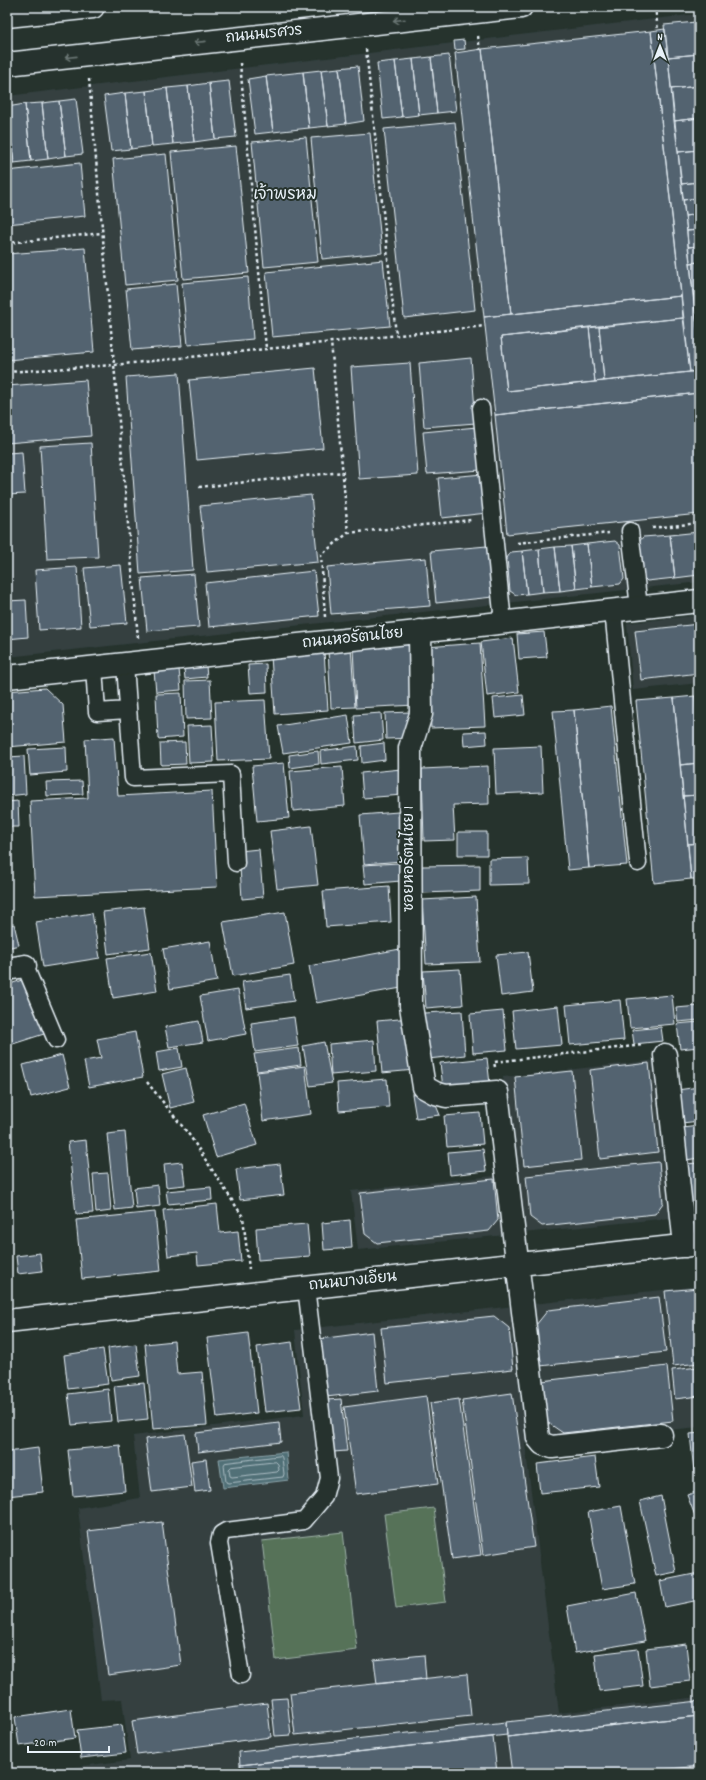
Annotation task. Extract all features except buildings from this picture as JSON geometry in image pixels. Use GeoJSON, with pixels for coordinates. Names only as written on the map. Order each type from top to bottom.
{"type":"FeatureCollection","features":[{"type":"Feature","properties":{"kind":"street"},"geometry":{"type":"LineString","coordinates":[[7,16],[93,7]]}},
{"type":"Feature","properties":{"kind":"street","name":"ถนนนเรศวร"},"geometry":{"type":"LineString","coordinates":[[7,64],[522,7]]}},
{"type":"Feature","properties":{"kind":"street","name":"ถนนหอรัตนไชย"},"geometry":{"type":"LineString","coordinates":[[7,677],[699,601]]}},
{"type":"Feature","properties":{"kind":"street","name":"ซอยหอรัตนไชย 1"},"geometry":{"type":"LineString","coordinates":[[420,631],[421,714],[410,748],[411,1006],[424,1087],[435,1093],[446,1096],[497,1092]]}},
{"type":"Feature","properties":{"kind":"street"},"geometry":{"type":"LineString","coordinates":[[665,1054],[692,1245]]}},
{"type":"Feature","properties":{"kind":"street"},"geometry":{"type":"LineString","coordinates":[[497,1092],[538,1438],[543,1444],[552,1447],[661,1435]]}},
{"type":"Feature","properties":{"kind":"street","name":"ถนนบางเอียน"},"geometry":{"type":"LineString","coordinates":[[7,1321],[692,1245]]}},
{"type":"Feature","properties":{"kind":"lane"},"geometry":{"type":"LineString","coordinates":[[481,408],[503,622]]}},
{"type":"Feature","properties":{"kind":"lane"},"geometry":{"type":"LineString","coordinates":[[630,531],[639,607]]}},
{"type":"Feature","properties":{"kind":"lane"},"geometry":{"type":"LineString","coordinates":[[613,610],[638,863]]}},
{"type":"Feature","properties":{"kind":"lane"},"geometry":{"type":"LineString","coordinates":[[133,663],[128,710],[133,778],[231,774],[236,863]]}},
{"type":"Feature","properties":{"kind":"lane"},"geometry":{"type":"LineString","coordinates":[[94,667],[97,712],[128,710]]}},
{"type":"Feature","properties":{"kind":"lane"},"geometry":{"type":"LineString","coordinates":[[16,967],[56,1040]]}},
{"type":"Feature","properties":{"kind":"lane"},"geometry":{"type":"LineString","coordinates":[[241,1675],[219,1542],[221,1534],[226,1531],[304,1521],[324,1497],[329,1478],[306,1287]]}},
{"type":"Feature","properties":{"kind":"path"},"geometry":{"type":"LineString","coordinates":[[656,7],[658,30]]}},
{"type":"Feature","properties":{"kind":"path"},"geometry":{"type":"LineString","coordinates":[[364,24],[396,335]]}},
{"type":"Feature","properties":{"kind":"path"},"geometry":{"type":"LineString","coordinates":[[237,38],[266,348]]}},
{"type":"Feature","properties":{"kind":"path"},"geometry":{"type":"LineString","coordinates":[[87,55],[114,364],[133,663]]}},
{"type":"Feature","properties":{"kind":"path"},"geometry":{"type":"LineString","coordinates":[[7,243],[102,233]]}},
{"type":"Feature","properties":{"kind":"path"},"geometry":{"type":"LineString","coordinates":[[7,372],[114,364],[485,326]]}},
{"type":"Feature","properties":{"kind":"path"},"geometry":{"type":"LineString","coordinates":[[331,342],[348,533]]}},
{"type":"Feature","properties":{"kind":"path"},"geometry":{"type":"LineString","coordinates":[[199,487],[343,472]]}},
{"type":"Feature","properties":{"kind":"path"},"geometry":{"type":"LineString","coordinates":[[327,642],[321,555],[348,533],[492,518]]}},
{"type":"Feature","properties":{"kind":"path"},"geometry":{"type":"LineString","coordinates":[[495,546],[699,523]]}},
{"type":"Feature","properties":{"kind":"path"},"geometry":{"type":"LineString","coordinates":[[497,1092],[494,1062],[664,1043],[665,1054]]}},
{"type":"Feature","properties":{"kind":"path"},"geometry":{"type":"LineString","coordinates":[[147,1082],[190,1136],[243,1217],[252,1294]]}},
{"type":"Feature","properties":{"kind":"shaded area"},"geometry":{"type":"Polygon","coordinates":[[[697,14],[699,16],[699,582],[7,657],[7,96],[697,14]]]}},
{"type":"Feature","properties":{"kind":"shaded area"},"geometry":{"type":"Polygon","coordinates":[[[699,615],[699,683],[633,690],[627,623],[699,615]]]}},
{"type":"Feature","properties":{"kind":"shaded area"},"geometry":{"type":"Polygon","coordinates":[[[657,1060],[669,1162],[699,1159],[699,1215],[358,1250],[351,1191],[513,1174],[503,1077],[657,1060]]]}},
{"type":"Feature","properties":{"kind":"shaded area"},"geometry":{"type":"Polygon","coordinates":[[[699,1286],[699,1427],[525,1444],[559,1713],[699,1697],[699,1773],[50,1773],[50,1770],[130,1760],[122,1699],[101,1700],[78,1508],[140,1498],[133,1436],[304,1415],[295,1330],[699,1286]]]}},
{"type":"Feature","properties":{"kind":"green space"},"geometry":{"type":"Polygon","coordinates":[[[434,1508],[446,1602],[396,1608],[384,1514],[434,1508]]]}},
{"type":"Feature","properties":{"kind":"green space"},"geometry":{"type":"Polygon","coordinates":[[[343,1532],[357,1650],[276,1660],[262,1541],[343,1532]]]}},
{"type":"Feature","properties":{"kind":"water"},"geometry":{"type":"Polygon","coordinates":[[[286,1452],[289,1480],[223,1488],[219,1459],[286,1452]]]}},
{"type":"Feature","properties":{"kind":"district","name":"เจ้าพรหม"},"geometry":{"type":"Point","coordinates":[285,195]}}]}
